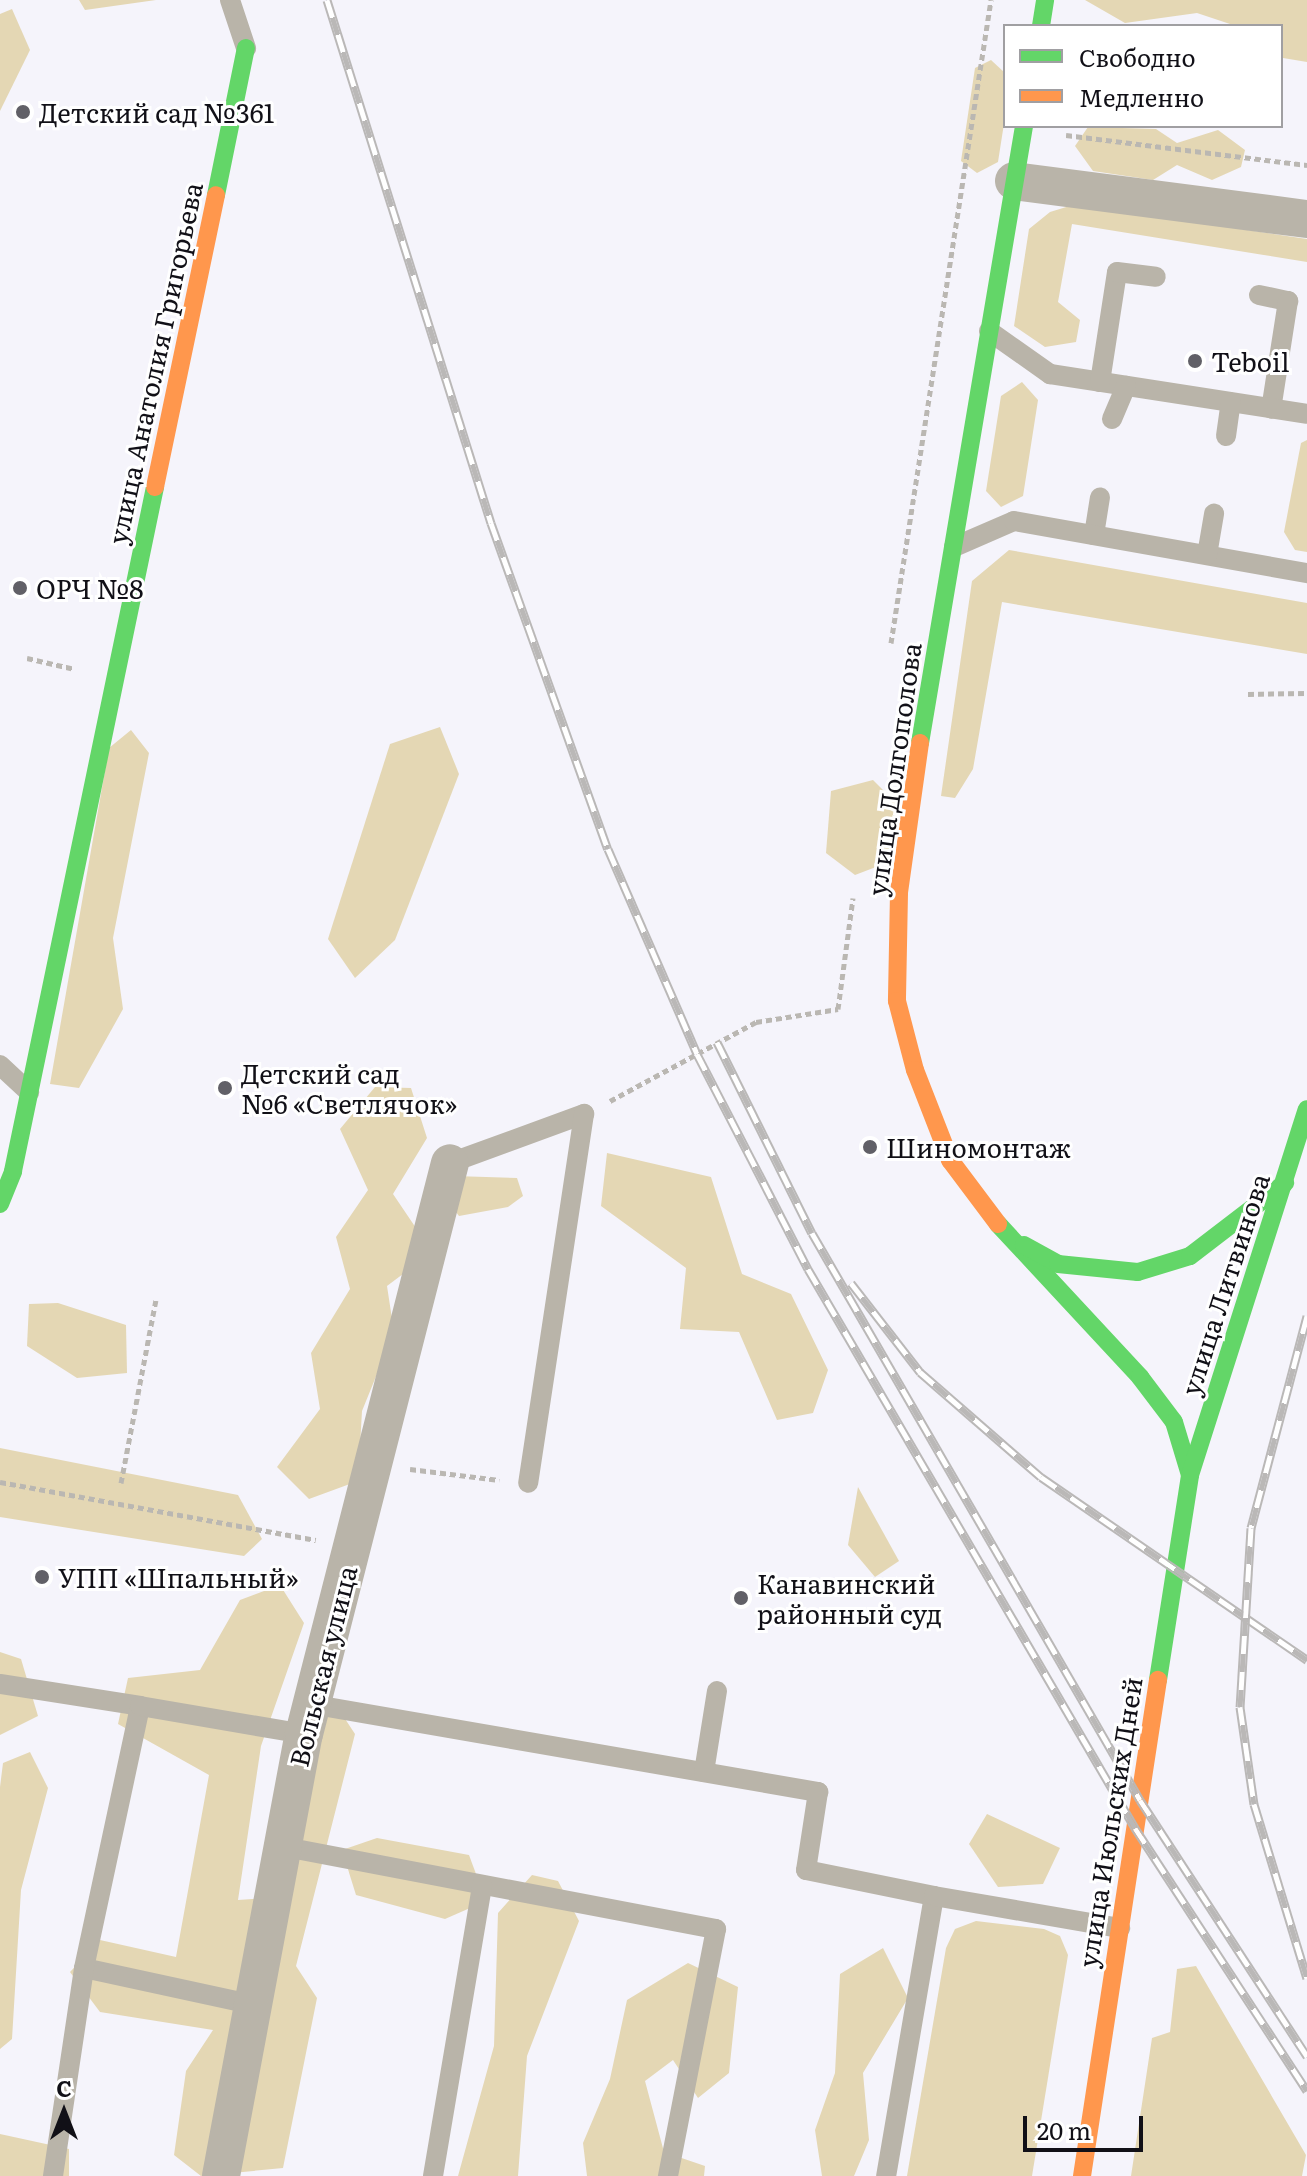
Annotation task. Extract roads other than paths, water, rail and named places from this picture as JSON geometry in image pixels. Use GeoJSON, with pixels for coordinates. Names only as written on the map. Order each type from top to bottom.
{"type":"FeatureCollection","features":[{"type":"Feature","properties":{"kind":"street"},"geometry":{"type":"LineString","coordinates":[[1041,24],[1045,0]]}},
{"type":"Feature","properties":{"kind":"street","name":"улица Анатолия Григорьева"},"geometry":{"type":"LineString","coordinates":[[0,1204],[13,1171],[246,48]]}},
{"type":"Feature","properties":{"kind":"street","name":"улица Долгополова"},"geometry":{"type":"LineString","coordinates":[[1024,128],[906,829],[899,893],[897,1001],[915,1070],[950,1160],[1006,1235],[1140,1377],[1174,1422],[1190,1475]]}},
{"type":"Feature","properties":{"kind":"street"},"geometry":{"type":"LineString","coordinates":[[1014,181],[1307,219]]}},
{"type":"Feature","properties":{"kind":"street","name":"улица Литвинова"},"geometry":{"type":"LineString","coordinates":[[1190,1475],[1307,1109]]}},
{"type":"Feature","properties":{"kind":"street","name":"Вольская улица"},"geometry":{"type":"LineString","coordinates":[[221,2176],[250,2004],[307,1719],[450,1163]]}},
{"type":"Feature","properties":{"kind":"street"},"geometry":{"type":"LineString","coordinates":[[1006,1235],[1058,1264],[1138,1272],[1190,1256],[1285,1183]]}},
{"type":"Feature","properties":{"kind":"street","name":"улица Июльских Дней"},"geometry":{"type":"LineString","coordinates":[[1082,2176],[1190,1475]]}},
{"type":"Feature","properties":{"kind":"lane"},"geometry":{"type":"LineString","coordinates":[[230,0],[246,48]]}},
{"type":"Feature","properties":{"kind":"lane"},"geometry":{"type":"LineString","coordinates":[[1100,382],[1117,272],[1156,277]]}},
{"type":"Feature","properties":{"kind":"lane"},"geometry":{"type":"LineString","coordinates":[[1259,295],[1288,301],[1271,409]]}},
{"type":"Feature","properties":{"kind":"lane"},"geometry":{"type":"LineString","coordinates":[[989,331],[1050,374],[1307,414]]}},
{"type":"Feature","properties":{"kind":"lane"},"geometry":{"type":"LineString","coordinates":[[1112,419],[1126,386]]}},
{"type":"Feature","properties":{"kind":"lane"},"geometry":{"type":"LineString","coordinates":[[1226,436],[1231,402]]}},
{"type":"Feature","properties":{"kind":"lane"},"geometry":{"type":"LineString","coordinates":[[1094,535],[1100,497]]}},
{"type":"Feature","properties":{"kind":"lane"},"geometry":{"type":"LineString","coordinates":[[1207,555],[1214,514]]}},
{"type":"Feature","properties":{"kind":"lane"},"geometry":{"type":"LineString","coordinates":[[954,547],[1014,521],[1307,573]]}},
{"type":"Feature","properties":{"kind":"lane"},"geometry":{"type":"LineString","coordinates":[[0,1065],[29,1092]]}},
{"type":"Feature","properties":{"kind":"lane"},"geometry":{"type":"LineString","coordinates":[[450,1163],[584,1114],[528,1483]]}},
{"type":"Feature","properties":{"kind":"lane"},"geometry":{"type":"LineString","coordinates":[[0,1684],[140,1706],[307,1719],[704,1772],[818,1792],[806,1870],[1120,1928]]}},
{"type":"Feature","properties":{"kind":"lane"},"geometry":{"type":"LineString","coordinates":[[704,1772],[717,1691]]}},
{"type":"Feature","properties":{"kind":"lane"},"geometry":{"type":"LineString","coordinates":[[53,2176],[84,1968],[140,1706]]}},
{"type":"Feature","properties":{"kind":"lane"},"geometry":{"type":"LineString","coordinates":[[280,1846],[716,1929],[668,2176]]}},
{"type":"Feature","properties":{"kind":"lane"},"geometry":{"type":"LineString","coordinates":[[433,2176],[482,1885]]}},
{"type":"Feature","properties":{"kind":"lane"},"geometry":{"type":"LineString","coordinates":[[886,2176],[934,1896]]}},
{"type":"Feature","properties":{"kind":"lane"},"geometry":{"type":"LineString","coordinates":[[84,1968],[250,2004]]}},
{"type":"Feature","properties":{"kind":"railway"},"geometry":{"type":"LineString","coordinates":[[327,0],[491,523],[608,849],[697,1054],[808,1269],[1135,1828],[1307,2091]]}},
{"type":"Feature","properties":{"kind":"railway"},"geometry":{"type":"LineString","coordinates":[[717,1042],[812,1233],[1140,1800],[1307,2056]]}},
{"type":"Feature","properties":{"kind":"railway"},"geometry":{"type":"LineString","coordinates":[[851,1283],[920,1372],[1041,1477],[1307,1660]]}},
{"type":"Feature","properties":{"kind":"railway"},"geometry":{"type":"LineString","coordinates":[[1307,1316],[1251,1528],[1240,1707],[1254,1804],[1307,1978]]}},
{"type":"Feature","properties":{"kind":"place","name":"Детский сад №361"},"geometry":{"type":"Point","coordinates":[23,112]}},
{"type":"Feature","properties":{"kind":"place","name":"Teboil"},"geometry":{"type":"Point","coordinates":[1195,361]}},
{"type":"Feature","properties":{"kind":"place","name":"ОРЧ №8"},"geometry":{"type":"Point","coordinates":[20,588]}},
{"type":"Feature","properties":{"kind":"place","name":"Детский сад №6 «Светлячок»"},"geometry":{"type":"Point","coordinates":[225,1088]}},
{"type":"Feature","properties":{"kind":"place","name":"Шиномонтаж"},"geometry":{"type":"Point","coordinates":[870,1147]}},
{"type":"Feature","properties":{"kind":"place","name":"УПП «Шпальный»"},"geometry":{"type":"Point","coordinates":[42,1577]}},
{"type":"Feature","properties":{"kind":"place","name":"Канавинский районный суд"},"geometry":{"type":"Point","coordinates":[741,1598]}}]}
